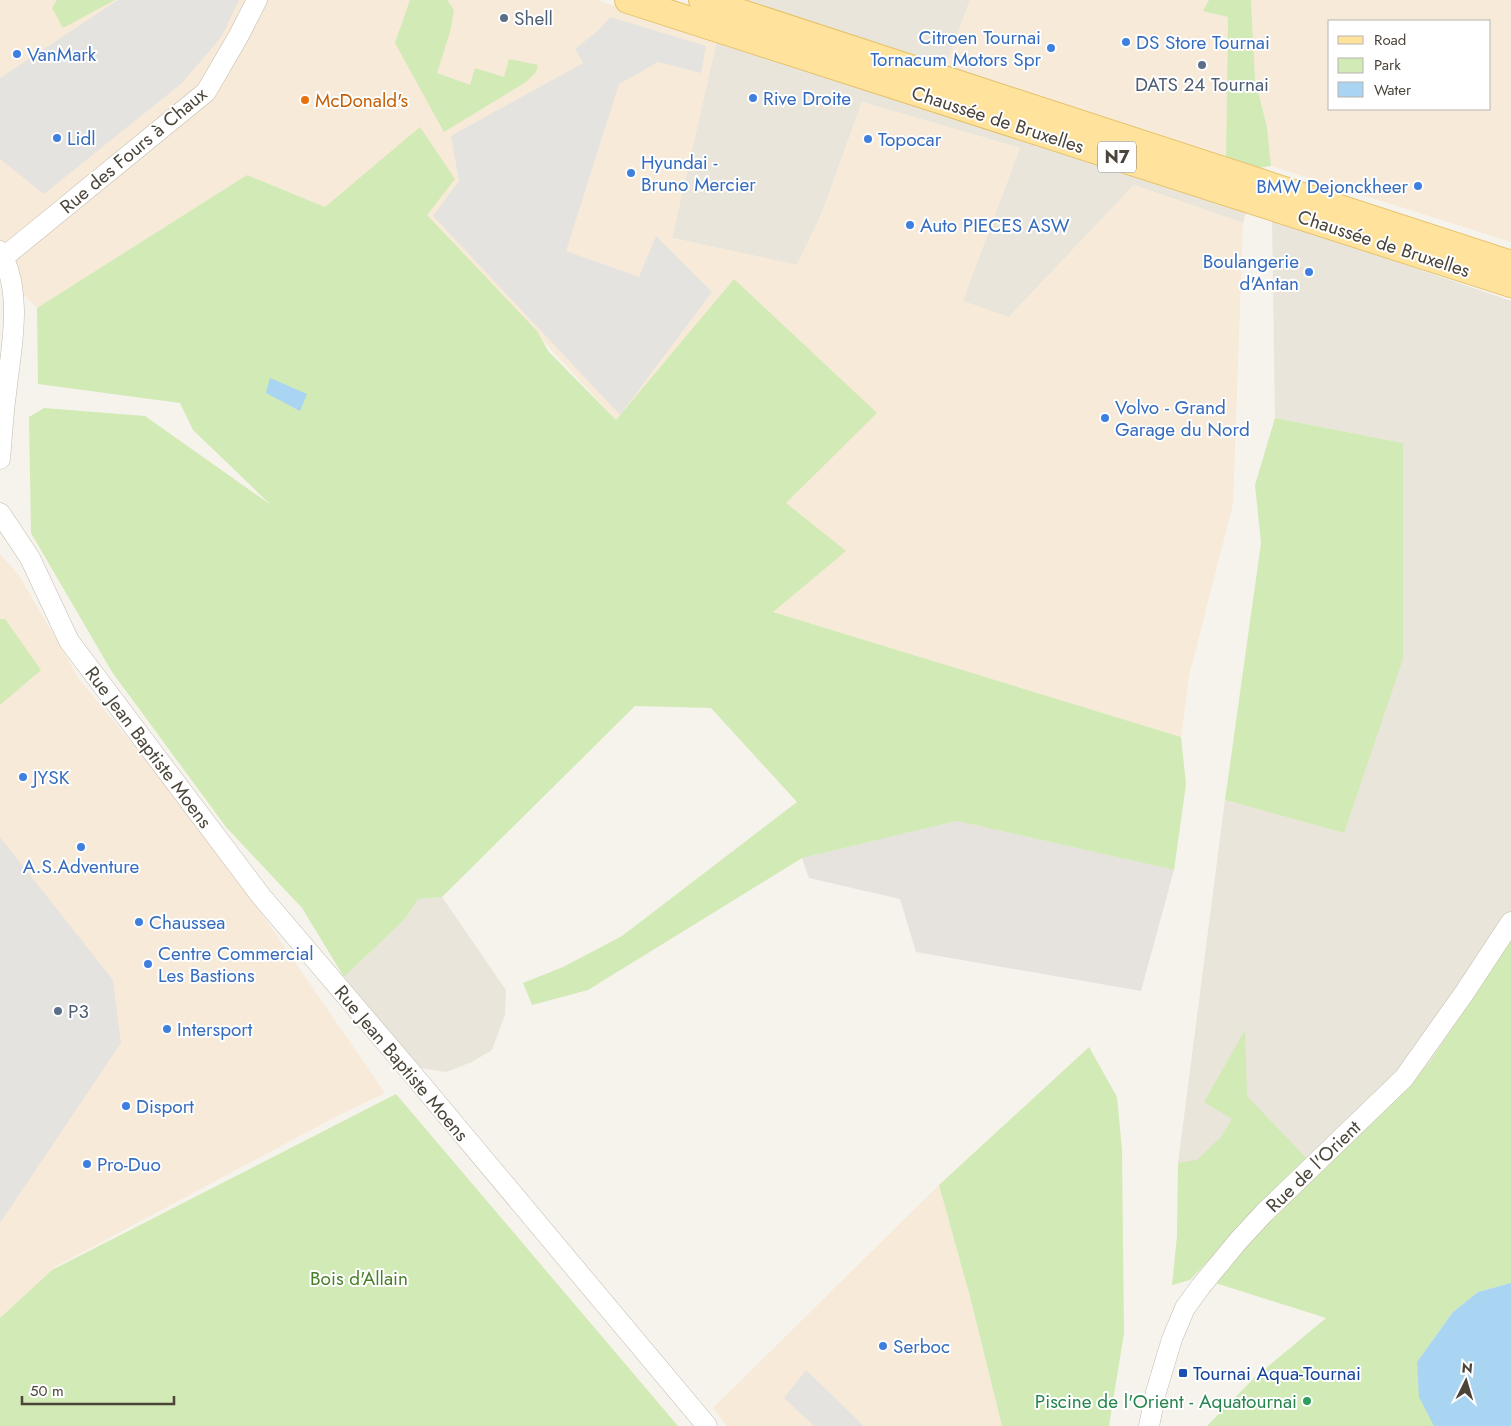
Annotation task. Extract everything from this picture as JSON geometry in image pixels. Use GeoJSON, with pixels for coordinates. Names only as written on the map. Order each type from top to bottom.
{"type":"FeatureCollection","features":[{"type":"Feature","properties":{"kind":"main road","name":"Chaussée de Bruxelles"},"geometry":{"type":"LineString","coordinates":[[628,0],[729,13],[1511,264]]}},
{"type":"Feature","properties":{"kind":"main road","name":"Chaussée de Bruxelles"},"geometry":{"type":"LineString","coordinates":[[702,0],[729,13],[1511,284]]}},
{"type":"Feature","properties":{"kind":"street","name":"Rue des Fours à Chaux"},"geometry":{"type":"LineString","coordinates":[[2,254],[206,92],[257,0]]}},
{"type":"Feature","properties":{"kind":"street"},"geometry":{"type":"LineString","coordinates":[[0,459],[12,342],[14,294],[2,254]]}},
{"type":"Feature","properties":{"kind":"street","name":"Rue Jean Baptiste Moens"},"geometry":{"type":"LineString","coordinates":[[0,513],[30,558],[69,641],[261,896],[707,1426]]}},
{"type":"Feature","properties":{"kind":"street","name":"Rue de l'Orient"},"geometry":{"type":"LineString","coordinates":[[1149,1426],[1156,1392],[1172,1339],[1185,1308],[1239,1240],[1264,1213],[1404,1078],[1465,992],[1511,922]]}},
{"type":"Feature","properties":{"kind":"shaded area"},"geometry":{"type":"Polygon","coordinates":[[[0,0],[597,0],[629,10],[717,40],[672,238],[797,265],[822,213],[862,102],[1020,148],[963,301],[1009,317],[1134,185],[1243,223],[1233,504],[1189,676],[1181,737],[773,612],[786,503],[877,412],[616,420],[427,215],[420,128],[325,207],[247,175],[37,308],[0,270],[0,0]]]}},
{"type":"Feature","properties":{"kind":"shaded area","name":"Lidl"},"geometry":{"type":"Polygon","coordinates":[[[118,0],[239,0],[222,36],[182,83],[44,194],[0,159],[0,78],[118,0]]]}},
{"type":"Feature","properties":{"kind":"shaded area"},"geometry":{"type":"Polygon","coordinates":[[[723,0],[970,0],[947,64],[1258,168],[1243,223],[1134,185],[1009,317],[962,301],[1020,148],[862,102],[822,213],[797,265],[672,238],[717,40],[723,0]]]}},
{"type":"Feature","properties":{"kind":"shaded area"},"geometry":{"type":"Polygon","coordinates":[[[970,0],[1209,0],[1204,11],[1228,17],[1226,158],[946,64],[970,0]]]}},
{"type":"Feature","properties":{"kind":"shaded area"},"geometry":{"type":"Polygon","coordinates":[[[1251,0],[1511,0],[1511,242],[1271,166],[1267,127],[1255,79],[1251,0]]]}},
{"type":"Feature","properties":{"kind":"shaded area"},"geometry":{"type":"Polygon","coordinates":[[[610,17],[706,46],[701,73],[658,62],[619,84],[566,251],[639,277],[656,236],[712,292],[620,415],[433,216],[459,181],[451,136],[583,63],[575,49],[600,29],[610,17]]]}},
{"type":"Feature","properties":{"kind":"shaded area"},"geometry":{"type":"Polygon","coordinates":[[[1272,219],[1511,301],[1511,939],[1429,1063],[1323,1168],[1178,1163],[1225,800],[1344,833],[1403,443],[1275,418],[1272,219]]]}},
{"type":"Feature","properties":{"kind":"shaded area","name":"Centre Commercial Les Bastions"},"geometry":{"type":"Polygon","coordinates":[[[0,554],[20,577],[79,679],[208,836],[385,1093],[337,1116],[55,1267],[0,1318],[0,554]]]}},
{"type":"Feature","properties":{"kind":"shaded area"},"geometry":{"type":"Polygon","coordinates":[[[957,821],[1174,870],[1141,991],[916,952],[900,899],[809,878],[802,858],[957,821]]]}},
{"type":"Feature","properties":{"kind":"shaded area","name":"P3"},"geometry":{"type":"Polygon","coordinates":[[[0,837],[113,980],[121,1043],[0,1223],[0,837]]]}},
{"type":"Feature","properties":{"kind":"shaded area"},"geometry":{"type":"Polygon","coordinates":[[[442,897],[506,990],[505,1015],[492,1050],[472,1062],[446,1072],[420,1068],[344,977],[405,919],[418,899],[442,897]]]}},
{"type":"Feature","properties":{"kind":"shaded area"},"geometry":{"type":"Polygon","coordinates":[[[939,1185],[964,1274],[1002,1426],[727,1426],[713,1408],[939,1185]]]}},
{"type":"Feature","properties":{"kind":"shaded area"},"geometry":{"type":"Polygon","coordinates":[[[806,1370],[864,1426],[814,1426],[784,1398],[806,1370]]]}},
{"type":"Feature","properties":{"kind":"green space"},"geometry":{"type":"Polygon","coordinates":[[[57,0],[115,0],[63,28],[52,8],[57,0]]]}},
{"type":"Feature","properties":{"kind":"green space"},"geometry":{"type":"Polygon","coordinates":[[[410,0],[447,0],[454,10],[450,32],[437,73],[470,85],[475,68],[504,77],[509,59],[538,65],[536,72],[526,82],[444,132],[395,43],[410,0]]]}},
{"type":"Feature","properties":{"kind":"green space"},"geometry":{"type":"Polygon","coordinates":[[[1209,0],[1251,0],[1255,79],[1267,127],[1271,166],[1258,168],[1226,158],[1228,17],[1203,11],[1209,0]]]}},
{"type":"Feature","properties":{"kind":"green space"},"geometry":{"type":"Polygon","coordinates":[[[420,127],[455,179],[427,215],[537,331],[548,351],[616,420],[734,279],[877,413],[786,503],[846,551],[773,612],[1181,737],[1186,784],[1174,870],[957,821],[802,858],[588,990],[532,1005],[523,983],[563,967],[622,936],[797,802],[711,708],[635,706],[442,897],[418,899],[405,919],[344,977],[302,908],[226,827],[112,672],[31,533],[29,417],[44,408],[145,416],[271,505],[193,430],[180,403],[38,384],[37,308],[247,175],[325,207],[420,127]]]}},
{"type":"Feature","properties":{"kind":"green space"},"geometry":{"type":"Polygon","coordinates":[[[1275,418],[1403,443],[1403,659],[1344,833],[1225,800],[1261,543],[1255,485],[1275,418]]]}},
{"type":"Feature","properties":{"kind":"green space"},"geometry":{"type":"Polygon","coordinates":[[[0,619],[5,619],[41,670],[0,705],[0,619]]]}},
{"type":"Feature","properties":{"kind":"green space"},"geometry":{"type":"Polygon","coordinates":[[[1511,939],[1511,1283],[1478,1292],[1453,1312],[1417,1362],[1420,1397],[1435,1426],[1207,1426],[1254,1378],[1326,1318],[1209,1281],[1429,1063],[1511,939]]]}},
{"type":"Feature","properties":{"kind":"green space"},"geometry":{"type":"Polygon","coordinates":[[[1245,1030],[1247,1096],[1309,1161],[1252,1215],[1190,1280],[1172,1285],[1177,1236],[1178,1163],[1197,1160],[1221,1137],[1232,1119],[1204,1102],[1245,1030]]]}},
{"type":"Feature","properties":{"kind":"green space"},"geometry":{"type":"Polygon","coordinates":[[[1089,1047],[1117,1097],[1122,1150],[1124,1333],[1109,1426],[1002,1426],[969,1293],[939,1185],[1089,1047]]]}},
{"type":"Feature","properties":{"kind":"green space","name":"Bois d'Allain"},"geometry":{"type":"Polygon","coordinates":[[[396,1094],[678,1426],[0,1426],[0,1318],[52,1270],[396,1094]]]}},
{"type":"Feature","properties":{"kind":"water"},"geometry":{"type":"Polygon","coordinates":[[[270,378],[307,394],[300,411],[266,393],[270,378]]]}},
{"type":"Feature","properties":{"kind":"water"},"geometry":{"type":"Polygon","coordinates":[[[1511,1283],[1511,1426],[1434,1426],[1419,1397],[1417,1362],[1453,1312],[1478,1292],[1511,1283]]]}},
{"type":"Feature","properties":{"kind":"place","name":"Shell"},"geometry":{"type":"Point","coordinates":[504,18]}},
{"type":"Feature","properties":{"kind":"place","name":"DS Store Tournai"},"geometry":{"type":"Point","coordinates":[1126,42]}},
{"type":"Feature","properties":{"kind":"place","name":"Citroen Tournai Tornacum Motors Spr"},"geometry":{"type":"Point","coordinates":[1051,48]}},
{"type":"Feature","properties":{"kind":"place","name":"VanMark"},"geometry":{"type":"Point","coordinates":[17,54]}},
{"type":"Feature","properties":{"kind":"place","name":"DATS 24 Tournai"},"geometry":{"type":"Point","coordinates":[1202,65]}},
{"type":"Feature","properties":{"kind":"place","name":"Rive Droite"},"geometry":{"type":"Point","coordinates":[753,98]}},
{"type":"Feature","properties":{"kind":"place","name":"McDonald's"},"geometry":{"type":"Point","coordinates":[305,100]}},
{"type":"Feature","properties":{"kind":"place","name":"Lidl"},"geometry":{"type":"Point","coordinates":[57,138]}},
{"type":"Feature","properties":{"kind":"place","name":"Topocar"},"geometry":{"type":"Point","coordinates":[868,139]}},
{"type":"Feature","properties":{"kind":"place","name":"Hyundai - Bruno Mercier"},"geometry":{"type":"Point","coordinates":[631,173]}},
{"type":"Feature","properties":{"kind":"place","name":"BMW Dejonckheer"},"geometry":{"type":"Point","coordinates":[1418,186]}},
{"type":"Feature","properties":{"kind":"place","name":"Auto PIECES ASW"},"geometry":{"type":"Point","coordinates":[910,225]}},
{"type":"Feature","properties":{"kind":"place","name":"Boulangerie d'Antan"},"geometry":{"type":"Point","coordinates":[1309,272]}},
{"type":"Feature","properties":{"kind":"place","name":"Volvo - Grand Garage du Nord"},"geometry":{"type":"Point","coordinates":[1105,418]}},
{"type":"Feature","properties":{"kind":"place","name":"JYSK"},"geometry":{"type":"Point","coordinates":[23,777]}},
{"type":"Feature","properties":{"kind":"place","name":"A.S.Adventure"},"geometry":{"type":"Point","coordinates":[81,847]}},
{"type":"Feature","properties":{"kind":"place","name":"Chaussea"},"geometry":{"type":"Point","coordinates":[139,922]}},
{"type":"Feature","properties":{"kind":"place","name":"Centre Commercial Les Bastions"},"geometry":{"type":"Point","coordinates":[148,964]}},
{"type":"Feature","properties":{"kind":"place","name":"P3"},"geometry":{"type":"Point","coordinates":[58,1011]}},
{"type":"Feature","properties":{"kind":"place","name":"Intersport"},"geometry":{"type":"Point","coordinates":[167,1029]}},
{"type":"Feature","properties":{"kind":"place","name":"Disport"},"geometry":{"type":"Point","coordinates":[126,1106]}},
{"type":"Feature","properties":{"kind":"place","name":"Pro-Duo"},"geometry":{"type":"Point","coordinates":[87,1164]}},
{"type":"Feature","properties":{"kind":"place","name":"Serboc"},"geometry":{"type":"Point","coordinates":[883,1346]}},
{"type":"Feature","properties":{"kind":"place","name":"Tournai Aqua-Tournai"},"geometry":{"type":"Point","coordinates":[1183,1373]}},
{"type":"Feature","properties":{"kind":"place","name":"Piscine de l'Orient - Aquatournai"},"geometry":{"type":"Point","coordinates":[1307,1401]}}]}
